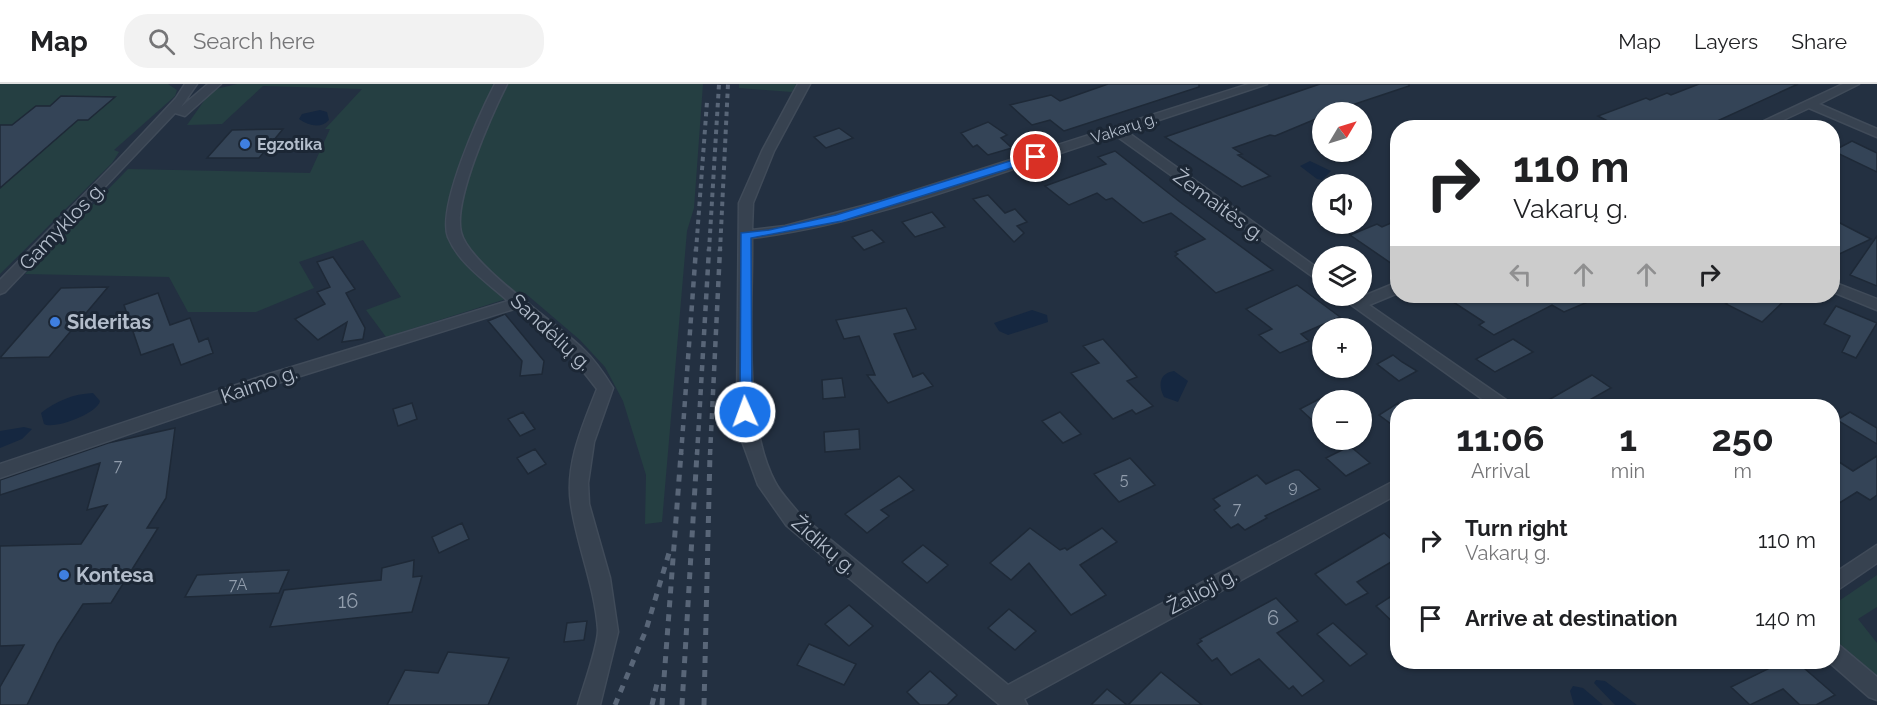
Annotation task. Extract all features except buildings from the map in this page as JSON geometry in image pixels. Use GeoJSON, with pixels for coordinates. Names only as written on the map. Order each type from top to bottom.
{"type":"FeatureCollection","features":[{"type":"Feature","properties":{"kind":"street","name":"Gamyklos g."},"geometry":{"type":"LineString","coordinates":[[0,289],[123,163],[137,144],[184,96],[191,84]]}},
{"type":"Feature","properties":{"kind":"street","name":"Gamyklos g."},"geometry":{"type":"LineString","coordinates":[[123,163],[149,144],[215,84]]}},
{"type":"Feature","properties":{"kind":"street","name":"Sandėlių g."},"geometry":{"type":"LineString","coordinates":[[501,84],[462,183],[453,228],[459,244],[469,259],[579,353],[605,388],[585,442],[579,483],[580,504],[600,578],[608,632],[590,705]]}},
{"type":"Feature","properties":{"kind":"street","name":"Židikų g."},"geometry":{"type":"LineString","coordinates":[[804,84],[768,151],[746,203],[745,412],[751,441],[767,485],[793,520],[1011,701]]}},
{"type":"Feature","properties":{"kind":"street","name":"Vakarų g."},"geometry":{"type":"LineString","coordinates":[[745,235],[785,230],[887,204],[1261,84]]}},
{"type":"Feature","properties":{"kind":"street"},"geometry":{"type":"LineString","coordinates":[[1773,120],[1853,84]]}},
{"type":"Feature","properties":{"kind":"street"},"geometry":{"type":"LineString","coordinates":[[1809,104],[1877,133]]}},
{"type":"Feature","properties":{"kind":"street","name":"Žemaitės g."},"geometry":{"type":"LineString","coordinates":[[1116,130],[1312,271]]}},
{"type":"Feature","properties":{"kind":"street"},"geometry":{"type":"LineString","coordinates":[[1372,294],[1390,289]]}},
{"type":"Feature","properties":{"kind":"street"},"geometry":{"type":"LineString","coordinates":[[1840,290],[1877,305]]}},
{"type":"Feature","properties":{"kind":"street","name":"Kaimo g."},"geometry":{"type":"LineString","coordinates":[[0,471],[272,379],[520,302]]}},
{"type":"Feature","properties":{"kind":"street"},"geometry":{"type":"LineString","coordinates":[[1361,306],[1493,399]]}},
{"type":"Feature","properties":{"kind":"street","name":"Žalioji g."},"geometry":{"type":"LineString","coordinates":[[1011,701],[1390,490]]}},
{"type":"Feature","properties":{"kind":"street"},"geometry":{"type":"LineString","coordinates":[[1840,580],[1877,553]]}},
{"type":"Feature","properties":{"kind":"street"},"geometry":{"type":"LineString","coordinates":[[1840,658],[1877,690]]}},
{"type":"Feature","properties":{"kind":"green space"},"geometry":{"type":"Polygon","coordinates":[[[0,84],[168,84],[177,90],[175,96],[114,150],[119,152],[112,163],[0,274],[0,188],[78,120],[88,120],[114,97],[61,96],[50,106],[35,106],[12,125],[0,125],[0,84]]]}},
{"type":"Feature","properties":{"kind":"green space"},"geometry":{"type":"Polygon","coordinates":[[[237,84],[703,84],[694,208],[687,231],[662,522],[645,524],[646,475],[623,401],[605,367],[580,340],[525,293],[386,337],[366,310],[401,297],[363,240],[299,262],[314,288],[256,312],[188,312],[169,277],[25,274],[128,169],[310,173],[330,129],[325,129],[362,89],[263,86],[222,124],[187,125],[206,98],[203,97],[216,89],[237,84]]]}},
{"type":"Feature","properties":{"kind":"green space"},"geometry":{"type":"Polygon","coordinates":[[[739,84],[796,84],[792,92],[739,88],[739,84]]]}},
{"type":"Feature","properties":{"kind":"green space"},"geometry":{"type":"Polygon","coordinates":[[[1877,575],[1877,607],[1858,619],[1877,643],[1877,676],[1840,644],[1840,600],[1877,575]]]}},
{"type":"Feature","properties":{"kind":"water"},"geometry":{"type":"Polygon","coordinates":[[[320,110],[327,112],[329,120],[322,125],[311,125],[299,119],[302,114],[320,110]]]}},
{"type":"Feature","properties":{"kind":"water"},"geometry":{"type":"Polygon","coordinates":[[[1310,161],[1331,171],[1328,174],[1312,175],[1300,166],[1310,161]]]}},
{"type":"Feature","properties":{"kind":"water"},"geometry":{"type":"Polygon","coordinates":[[[1032,310],[1047,315],[1048,322],[1008,335],[999,331],[994,323],[1032,310]]]}},
{"type":"Feature","properties":{"kind":"water"},"geometry":{"type":"Polygon","coordinates":[[[1174,371],[1188,381],[1178,402],[1164,397],[1161,389],[1161,381],[1165,374],[1174,371]]]}},
{"type":"Feature","properties":{"kind":"water"},"geometry":{"type":"Polygon","coordinates":[[[93,393],[100,401],[92,410],[66,423],[44,424],[41,413],[53,405],[65,399],[93,393]]]}},
{"type":"Feature","properties":{"kind":"water"},"geometry":{"type":"Polygon","coordinates":[[[24,427],[32,429],[22,439],[0,448],[0,431],[24,427]]]}},
{"type":"Feature","properties":{"kind":"water"},"geometry":{"type":"Polygon","coordinates":[[[1596,680],[1605,681],[1637,705],[1615,705],[1594,683],[1596,680]]]}},
{"type":"Feature","properties":{"kind":"water"},"geometry":{"type":"Polygon","coordinates":[[[1573,686],[1583,688],[1603,705],[1574,705],[1570,691],[1573,686]]]}},
{"type":"Feature","properties":{"kind":"railway"},"geometry":{"type":"LineString","coordinates":[[709,251],[719,84]]}},
{"type":"Feature","properties":{"kind":"railway"},"geometry":{"type":"LineString","coordinates":[[720,251],[728,84]]}},
{"type":"Feature","properties":{"kind":"railway"},"geometry":{"type":"LineString","coordinates":[[696,251],[707,102]]}},
{"type":"Feature","properties":{"kind":"railway"},"geometry":{"type":"LineString","coordinates":[[681,455],[696,249]]}},
{"type":"Feature","properties":{"kind":"railway"},"geometry":{"type":"LineString","coordinates":[[697,455],[709,249]]}},
{"type":"Feature","properties":{"kind":"railway"},"geometry":{"type":"LineString","coordinates":[[710,455],[720,249]]}},
{"type":"Feature","properties":{"kind":"railway"},"geometry":{"type":"LineString","coordinates":[[662,705],[681,453]]}},
{"type":"Feature","properties":{"kind":"railway"},"geometry":{"type":"LineString","coordinates":[[682,705],[697,453]]}},
{"type":"Feature","properties":{"kind":"railway"},"geometry":{"type":"LineString","coordinates":[[704,705],[710,453]]}},
{"type":"Feature","properties":{"kind":"railway"},"geometry":{"type":"LineString","coordinates":[[615,705],[646,630],[669,553]]}},
{"type":"Feature","properties":{"kind":"railway"},"geometry":{"type":"LineString","coordinates":[[652,705],[658,679]]}},
{"type":"Feature","properties":{"kind":"place","name":"Egzotika"},"geometry":{"type":"Point","coordinates":[245,144]}},
{"type":"Feature","properties":{"kind":"place","name":"Sideritas"},"geometry":{"type":"Point","coordinates":[55,322]}},
{"type":"Feature","properties":{"kind":"place","name":"Kontesa"},"geometry":{"type":"Point","coordinates":[64,575]}},
{"type":"Feature","properties":{"kind":"route"},"geometry":{"type":"LineString","coordinates":[[745,412],[745,235],[769,233],[838,218],[939,189],[1036,157]]}}]}
